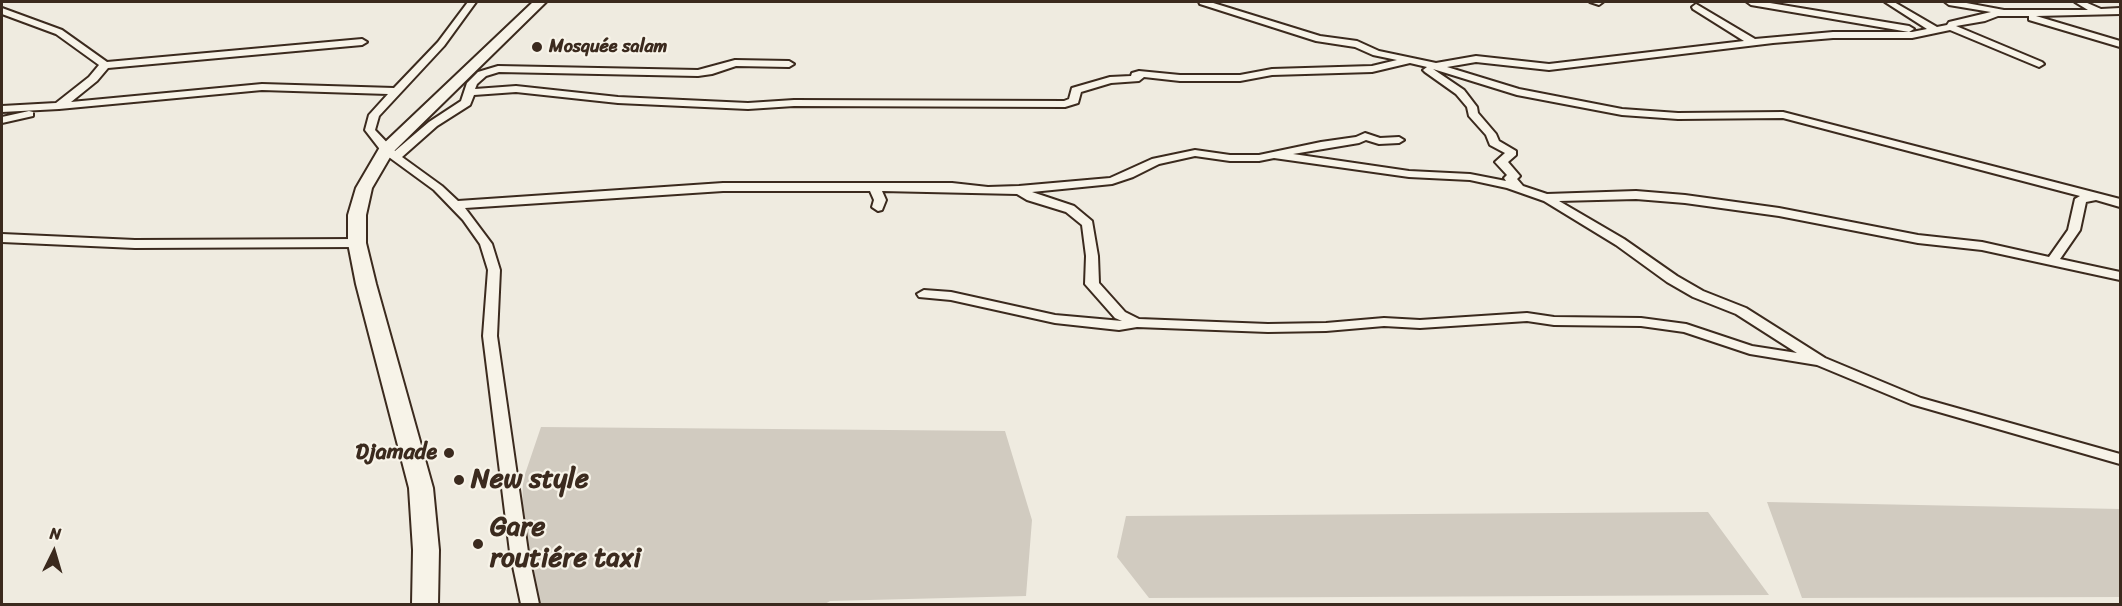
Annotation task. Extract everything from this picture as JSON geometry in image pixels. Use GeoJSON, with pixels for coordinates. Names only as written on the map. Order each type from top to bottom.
{"type":"FeatureCollection","features":[{"type":"Feature","properties":{"kind":"highway"},"geometry":{"type":"LineString","coordinates":[[425,604],[426,550],[421,488],[357,243],[357,215],[364,188],[391,153],[540,2]]}},
{"type":"Feature","properties":{"kind":"street"},"geometry":{"type":"LineString","coordinates":[[472,2],[441,44],[374,116],[370,130],[391,153],[438,188],[467,217],[486,244],[494,270],[490,336],[519,552],[530,604]]}},
{"type":"Feature","properties":{"kind":"street"},"geometry":{"type":"LineString","coordinates":[[1203,2],[1319,39],[1357,45],[1376,53],[1435,67],[1517,93],[1622,112],[1678,116],[1783,115],[2121,203]]}},
{"type":"Feature","properties":{"kind":"street"},"geometry":{"type":"LineString","coordinates":[[1594,2],[1599,2]]}},
{"type":"Feature","properties":{"kind":"street"},"geometry":{"type":"LineString","coordinates":[[1751,2],[1921,31],[1951,27],[1952,24],[1985,18],[1994,14],[2121,11]]}},
{"type":"Feature","properties":{"kind":"street"},"geometry":{"type":"LineString","coordinates":[[1889,2],[1935,30]]}},
{"type":"Feature","properties":{"kind":"street"},"geometry":{"type":"LineString","coordinates":[[1949,2],[2012,13],[2121,44]]}},
{"type":"Feature","properties":{"kind":"street"},"geometry":{"type":"LineString","coordinates":[[2079,2],[2102,12]]}},
{"type":"Feature","properties":{"kind":"street"},"geometry":{"type":"LineString","coordinates":[[1696,8],[1754,43]]}},
{"type":"Feature","properties":{"kind":"street"},"geometry":{"type":"LineString","coordinates":[[2,11],[59,32],[105,65],[362,42]]}},
{"type":"Feature","properties":{"kind":"street"},"geometry":{"type":"LineString","coordinates":[[1951,27],[2039,64]]}},
{"type":"Feature","properties":{"kind":"street"},"geometry":{"type":"LineString","coordinates":[[1435,67],[1476,59],[1549,67],[1833,35],[1906,35],[1918,34],[1921,31]]}},
{"type":"Feature","properties":{"kind":"street"},"geometry":{"type":"LineString","coordinates":[[469,95],[555,95],[614,107],[618,100],[748,106],[794,103],[1065,104],[1074,101],[1077,90],[1110,80],[1139,78],[1136,75],[1139,74],[1158,74],[1180,78],[1246,77],[1272,72],[1372,69],[1412,62],[1460,92],[1472,107],[1473,114],[1491,134],[1494,143],[1512,153],[1501,162],[1514,176],[1510,178],[1518,188]]}},
{"type":"Feature","properties":{"kind":"street"},"geometry":{"type":"LineString","coordinates":[[391,153],[466,103],[472,83],[482,74],[498,69],[698,73],[709,72],[735,63],[789,64]]}},
{"type":"Feature","properties":{"kind":"street"},"geometry":{"type":"LineString","coordinates":[[2,120],[59,106],[93,79],[105,65]]}},
{"type":"Feature","properties":{"kind":"street"},"geometry":{"type":"LineString","coordinates":[[2,109],[59,106],[262,87],[396,91]]}},
{"type":"Feature","properties":{"kind":"street"},"geometry":{"type":"LineString","coordinates":[[455,205],[723,187],[952,187],[988,191],[1019,190],[1112,181],[1156,162],[1195,153],[1230,158],[1259,158],[1312,146],[1359,140],[1365,136],[1379,141],[1400,140]]}},
{"type":"Feature","properties":{"kind":"street"},"geometry":{"type":"LineString","coordinates":[[1274,155],[1409,174],[1470,177],[1518,188],[1546,198],[1620,242],[1672,279],[1698,294],[1741,311],[1820,361],[1916,401],[2121,459]]}},
{"type":"Feature","properties":{"kind":"street"},"geometry":{"type":"LineString","coordinates":[[875,188],[880,200],[878,207]]}},
{"type":"Feature","properties":{"kind":"street"},"geometry":{"type":"LineString","coordinates":[[1019,190],[1031,197],[1078,213],[1089,229],[1092,284],[1120,315],[1137,323]]}},
{"type":"Feature","properties":{"kind":"street"},"geometry":{"type":"LineString","coordinates":[[1546,198],[1636,195],[1685,199],[1779,212],[1918,239],[1982,246],[2121,276]]}},
{"type":"Feature","properties":{"kind":"street"},"geometry":{"type":"LineString","coordinates":[[2052,262],[2074,230],[2081,199],[2098,197]]}},
{"type":"Feature","properties":{"kind":"street"},"geometry":{"type":"LineString","coordinates":[[2,238],[189,245],[357,243]]}},
{"type":"Feature","properties":{"kind":"street"},"geometry":{"type":"LineString","coordinates":[[924,294],[951,296],[1055,319],[1119,326],[1137,323],[1326,327],[1384,322],[1420,324],[1527,318],[1554,321],[1641,322],[1686,328],[1750,350],[1820,361]]}},
{"type":"Feature","properties":{"kind":"shaded area"},"geometry":{"type":"Polygon","coordinates":[[[541,427],[1005,431],[1032,520],[1026,596],[830,601],[825,604],[528,604],[520,580],[523,480],[541,427]]]}},
{"type":"Feature","properties":{"kind":"shaded area"},"geometry":{"type":"Polygon","coordinates":[[[1767,502],[2120,509],[2120,597],[1802,598],[1767,502]]]}},
{"type":"Feature","properties":{"kind":"shaded area"},"geometry":{"type":"Polygon","coordinates":[[[1708,512],[1769,595],[1149,598],[1117,557],[1126,516],[1708,512]]]}},
{"type":"Feature","properties":{"kind":"place","name":"Mosquée salam"},"geometry":{"type":"Point","coordinates":[537,47]}},
{"type":"Feature","properties":{"kind":"place","name":"Djamade"},"geometry":{"type":"Point","coordinates":[449,453]}},
{"type":"Feature","properties":{"kind":"place","name":"New style"},"geometry":{"type":"Point","coordinates":[459,480]}},
{"type":"Feature","properties":{"kind":"place","name":"Gare routiére taxi"},"geometry":{"type":"Point","coordinates":[478,544]}}]}
